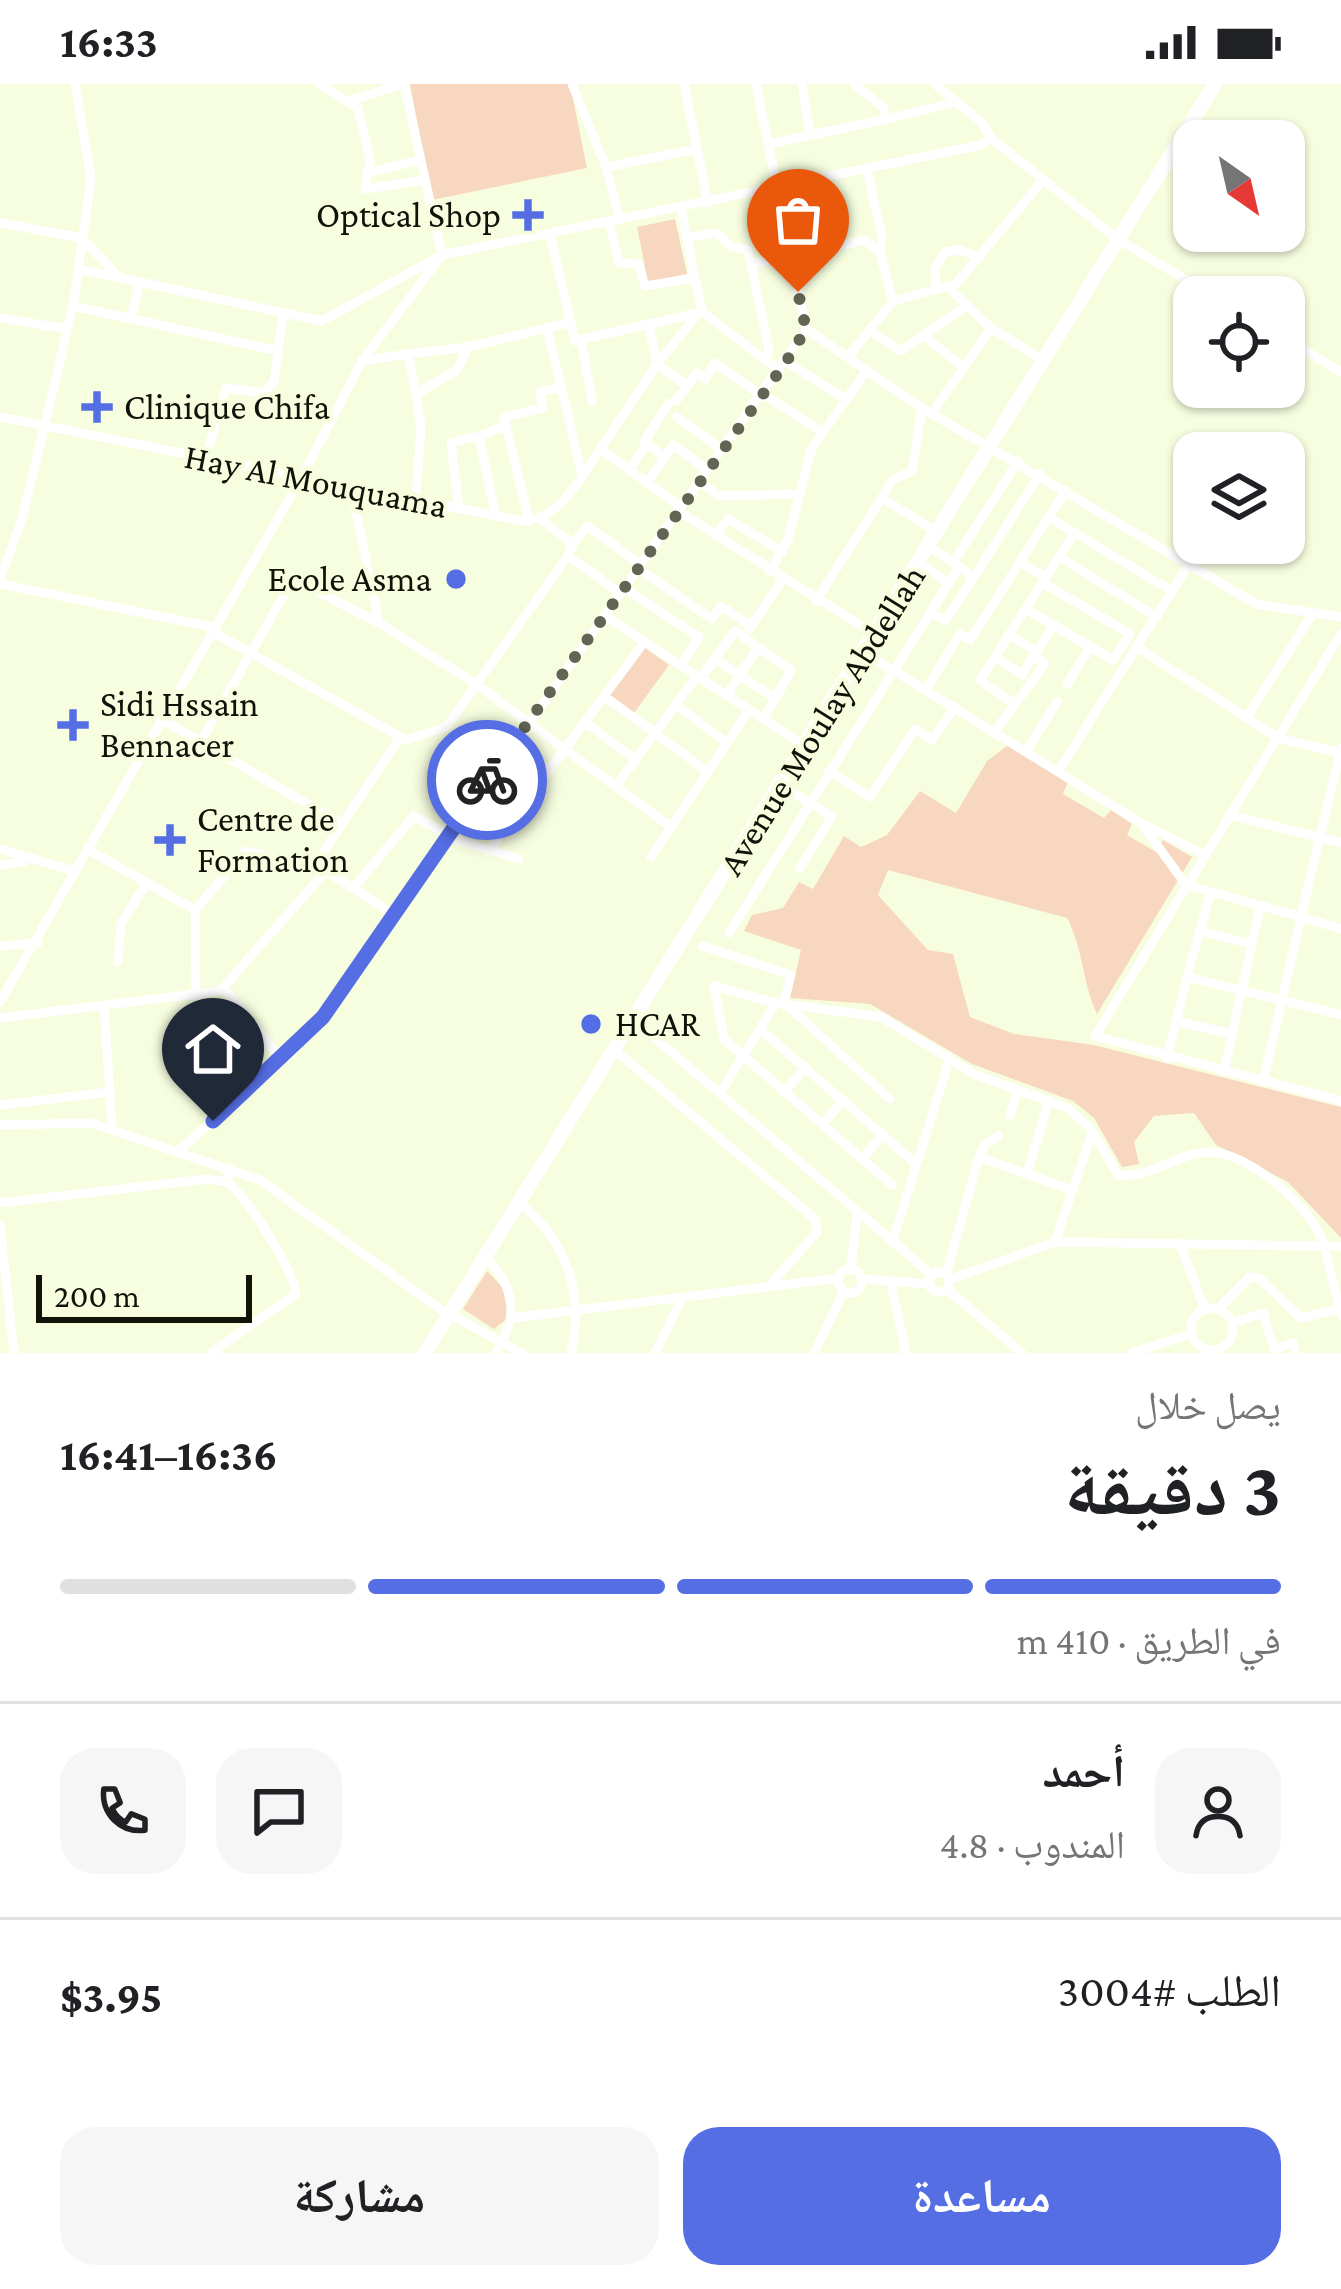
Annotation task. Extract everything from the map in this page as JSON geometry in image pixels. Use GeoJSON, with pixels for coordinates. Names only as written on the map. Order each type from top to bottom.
{"type":"FeatureCollection","features":[{"type":"Feature","properties":{"kind":"main road","name":"Avenue Moulay Abdellah"},"geometry":{"type":"LineString","coordinates":[[425,1353],[994,447],[1215,84]]}},
{"type":"Feature","properties":{"kind":"street"},"geometry":{"type":"LineString","coordinates":[[75,84],[91,179],[74,306],[41,426],[23,516],[0,582],[212,628],[399,739]]}},
{"type":"Feature","properties":{"kind":"street"},"geometry":{"type":"LineString","coordinates":[[320,84],[352,100],[365,130],[363,183],[371,192],[424,180]]}},
{"type":"Feature","properties":{"kind":"street"},"geometry":{"type":"LineString","coordinates":[[352,100],[404,84],[442,255]]}},
{"type":"Feature","properties":{"kind":"street"},"geometry":{"type":"LineString","coordinates":[[572,84],[606,167],[619,262],[638,264],[645,286],[695,278]]}},
{"type":"Feature","properties":{"kind":"street"},"geometry":{"type":"LineString","coordinates":[[684,84],[708,203]]}},
{"type":"Feature","properties":{"kind":"street"},"geometry":{"type":"LineString","coordinates":[[755,84],[806,329],[927,410],[1173,554]]}},
{"type":"Feature","properties":{"kind":"street"},"geometry":{"type":"LineString","coordinates":[[802,84],[810,135]]}},
{"type":"Feature","properties":{"kind":"street"},"geometry":{"type":"LineString","coordinates":[[854,84],[883,106],[887,119]]}},
{"type":"Feature","properties":{"kind":"street"},"geometry":{"type":"LineString","coordinates":[[935,84],[991,138],[1119,241],[1179,276]]}},
{"type":"Feature","properties":{"kind":"street"},"geometry":{"type":"LineString","coordinates":[[769,144],[957,102]]}},
{"type":"Feature","properties":{"kind":"street"},"geometry":{"type":"LineString","coordinates":[[78,269],[284,315],[334,319],[442,255],[777,190],[981,145],[991,138]]}},
{"type":"Feature","properties":{"kind":"street"},"geometry":{"type":"LineString","coordinates":[[606,167],[698,149]]}},
{"type":"Feature","properties":{"kind":"street"},"geometry":{"type":"LineString","coordinates":[[366,172],[420,160]]}},
{"type":"Feature","properties":{"kind":"street"},"geometry":{"type":"LineString","coordinates":[[867,170],[882,236],[880,254],[893,301]]}},
{"type":"Feature","properties":{"kind":"street"},"geometry":{"type":"LineString","coordinates":[[848,357],[893,301],[949,288],[980,258],[1043,180]]}},
{"type":"Feature","properties":{"kind":"street"},"geometry":{"type":"LineString","coordinates":[[681,209],[702,313],[765,360],[846,399]]}},
{"type":"Feature","properties":{"kind":"street"},"geometry":{"type":"LineString","coordinates":[[0,224],[82,238],[122,280]]}},
{"type":"Feature","properties":{"kind":"street"},"geometry":{"type":"LineString","coordinates":[[687,238],[716,232],[732,248],[747,249],[769,350],[765,360]]}},
{"type":"Feature","properties":{"kind":"street"},"geometry":{"type":"LineString","coordinates":[[550,235],[571,337],[581,339],[702,313]]}},
{"type":"Feature","properties":{"kind":"street"},"geometry":{"type":"LineString","coordinates":[[751,264],[865,240],[880,254]]}},
{"type":"Feature","properties":{"kind":"street"},"geometry":{"type":"LineString","coordinates":[[936,290],[935,268],[945,252],[961,250],[980,258]]}},
{"type":"Feature","properties":{"kind":"street"},"geometry":{"type":"LineString","coordinates":[[0,1002],[38,943],[362,361],[442,255]]}},
{"type":"Feature","properties":{"kind":"street"},"geometry":{"type":"LineString","coordinates":[[131,318],[139,284]]}},
{"type":"Feature","properties":{"kind":"street"},"geometry":{"type":"LineString","coordinates":[[949,288],[991,328],[1046,362]]}},
{"type":"Feature","properties":{"kind":"street"},"geometry":{"type":"LineString","coordinates":[[74,306],[278,351]]}},
{"type":"Feature","properties":{"kind":"street"},"geometry":{"type":"LineString","coordinates":[[868,330],[898,351],[966,306]]}},
{"type":"Feature","properties":{"kind":"street"},"geometry":{"type":"LineString","coordinates":[[534,520],[558,508],[657,364],[702,313]]}},
{"type":"Feature","properties":{"kind":"street"},"geometry":{"type":"LineString","coordinates":[[205,460],[223,392],[230,387],[269,389],[284,315]]}},
{"type":"Feature","properties":{"kind":"street"},"geometry":{"type":"LineString","coordinates":[[0,318],[67,329]]}},
{"type":"Feature","properties":{"kind":"street"},"geometry":{"type":"LineString","coordinates":[[362,361],[468,346],[568,322]]}},
{"type":"Feature","properties":{"kind":"street"},"geometry":{"type":"LineString","coordinates":[[650,325],[657,364],[687,386]]}},
{"type":"Feature","properties":{"kind":"street"},"geometry":{"type":"LineString","coordinates":[[547,328],[582,474]]}},
{"type":"Feature","properties":{"kind":"street"},"geometry":{"type":"LineString","coordinates":[[816,601],[893,480],[912,471],[927,410],[991,328]]}},
{"type":"Feature","properties":{"kind":"street"},"geometry":{"type":"LineString","coordinates":[[178,1151],[282,1060],[323,1017],[806,329]]}},
{"type":"Feature","properties":{"kind":"street"},"geometry":{"type":"LineString","coordinates":[[924,336],[962,366]]}},
{"type":"Feature","properties":{"kind":"street"},"geometry":{"type":"LineString","coordinates":[[581,339],[592,401]]}},
{"type":"Feature","properties":{"kind":"street"},"geometry":{"type":"LineString","coordinates":[[416,394],[457,370],[468,346]]}},
{"type":"Feature","properties":{"kind":"street"},"geometry":{"type":"LineString","coordinates":[[1305,351],[1341,372]]}},
{"type":"Feature","properties":{"kind":"street"},"geometry":{"type":"LineString","coordinates":[[408,354],[421,427],[416,499]]}},
{"type":"Feature","properties":{"kind":"street"},"geometry":{"type":"LineString","coordinates":[[629,470],[673,402],[697,373],[705,379],[716,363],[822,432]]}},
{"type":"Feature","properties":{"kind":"street"},"geometry":{"type":"LineString","coordinates":[[770,571],[782,552],[812,448],[866,370]]}},
{"type":"Feature","properties":{"kind":"street"},"geometry":{"type":"LineString","coordinates":[[560,387],[540,392],[543,408],[504,417],[534,520],[573,544]]}},
{"type":"Feature","properties":{"kind":"street","name":"Hay Al Mouquama"},"geometry":{"type":"LineString","coordinates":[[0,417],[496,517],[534,520]]}},
{"type":"Feature","properties":{"kind":"street"},"geometry":{"type":"LineString","coordinates":[[677,417],[722,450]]}},
{"type":"Feature","properties":{"kind":"street"},"geometry":{"type":"LineString","coordinates":[[459,509],[451,443],[506,425]]}},
{"type":"Feature","properties":{"kind":"street"},"geometry":{"type":"LineString","coordinates":[[476,438],[496,517]]}},
{"type":"Feature","properties":{"kind":"street"},"geometry":{"type":"LineString","coordinates":[[647,444],[665,457]]}},
{"type":"Feature","properties":{"kind":"street"},"geometry":{"type":"LineString","coordinates":[[647,483],[674,445],[708,470]]}},
{"type":"Feature","properties":{"kind":"street"},"geometry":{"type":"LineString","coordinates":[[601,449],[716,536],[876,635]]}},
{"type":"Feature","properties":{"kind":"street"},"geometry":{"type":"LineString","coordinates":[[729,933],[949,584],[1018,461]]}},
{"type":"Feature","properties":{"kind":"street"},"geometry":{"type":"LineString","coordinates":[[930,613],[946,620],[1040,474]]}},
{"type":"Feature","properties":{"kind":"street"},"geometry":{"type":"LineString","coordinates":[[699,482],[719,496],[799,494]]}},
{"type":"Feature","properties":{"kind":"street"},"geometry":{"type":"LineString","coordinates":[[351,487],[379,623]]}},
{"type":"Feature","properties":{"kind":"street"},"geometry":{"type":"LineString","coordinates":[[926,689],[960,634],[970,640],[1066,490]]}},
{"type":"Feature","properties":{"kind":"street"},"geometry":{"type":"LineString","coordinates":[[716,536],[728,519],[733,496]]}},
{"type":"Feature","properties":{"kind":"street"},"geometry":{"type":"LineString","coordinates":[[882,498],[974,577]]}},
{"type":"Feature","properties":{"kind":"street"},"geometry":{"type":"LineString","coordinates":[[1048,518],[1172,591]]}},
{"type":"Feature","properties":{"kind":"street"},"geometry":{"type":"LineString","coordinates":[[728,519],[782,552]]}},
{"type":"Feature","properties":{"kind":"street"},"geometry":{"type":"LineString","coordinates":[[313,867],[399,739],[446,727],[587,526],[712,619],[721,606],[751,626]]}},
{"type":"Feature","properties":{"kind":"street"},"geometry":{"type":"LineString","coordinates":[[1053,626],[1035,654],[1016,705],[980,681],[1075,532]]}},
{"type":"Feature","properties":{"kind":"street"},"geometry":{"type":"LineString","coordinates":[[1029,548],[1157,617]]}},
{"type":"Feature","properties":{"kind":"street"},"geometry":{"type":"LineString","coordinates":[[568,556],[699,637],[680,665]]}},
{"type":"Feature","properties":{"kind":"street"},"geometry":{"type":"LineString","coordinates":[[1020,562],[1278,738],[1341,752],[1263,1082]]}},
{"type":"Feature","properties":{"kind":"street"},"geometry":{"type":"LineString","coordinates":[[920,564],[949,584]]}},
{"type":"Feature","properties":{"kind":"street"},"geometry":{"type":"LineString","coordinates":[[1059,770],[1189,564],[1256,604],[1341,617]]}},
{"type":"Feature","properties":{"kind":"street"},"geometry":{"type":"LineString","coordinates":[[1127,599],[1143,573]]}},
{"type":"Feature","properties":{"kind":"street"},"geometry":{"type":"LineString","coordinates":[[200,742],[292,579],[379,623],[476,683],[671,827]]}},
{"type":"Feature","properties":{"kind":"street"},"geometry":{"type":"LineString","coordinates":[[743,637],[783,580]]}},
{"type":"Feature","properties":{"kind":"street"},"geometry":{"type":"LineString","coordinates":[[1026,609],[1112,661],[1130,634]]}},
{"type":"Feature","properties":{"kind":"street"},"geometry":{"type":"LineString","coordinates":[[604,615],[806,747]]}},
{"type":"Feature","properties":{"kind":"street"},"geometry":{"type":"LineString","coordinates":[[1246,718],[1312,615]]}},
{"type":"Feature","properties":{"kind":"street"},"geometry":{"type":"LineString","coordinates":[[616,787],[731,632],[791,670],[764,719]]}},
{"type":"Feature","properties":{"kind":"street"},"geometry":{"type":"LineString","coordinates":[[1009,634],[1035,654]]}},
{"type":"Feature","properties":{"kind":"street"},"geometry":{"type":"LineString","coordinates":[[1341,634],[1096,1029],[1099,1039],[1166,1059],[1341,1101]]}},
{"type":"Feature","properties":{"kind":"street"},"geometry":{"type":"LineString","coordinates":[[489,851],[645,641]]}},
{"type":"Feature","properties":{"kind":"street"},"geometry":{"type":"LineString","coordinates":[[727,695],[758,647]]}},
{"type":"Feature","properties":{"kind":"street"},"geometry":{"type":"LineString","coordinates":[[1067,684],[1090,648]]}},
{"type":"Feature","properties":{"kind":"street"},"geometry":{"type":"LineString","coordinates":[[865,653],[1141,824],[1205,855]]}},
{"type":"Feature","properties":{"kind":"street"},"geometry":{"type":"LineString","coordinates":[[995,657],[1027,678]]}},
{"type":"Feature","properties":{"kind":"street"},"geometry":{"type":"LineString","coordinates":[[714,658],[776,699]]}},
{"type":"Feature","properties":{"kind":"street"},"geometry":{"type":"LineString","coordinates":[[604,696],[708,772]]}},
{"type":"Feature","properties":{"kind":"street"},"geometry":{"type":"LineString","coordinates":[[995,730],[1012,702]]}},
{"type":"Feature","properties":{"kind":"street"},"geometry":{"type":"LineString","coordinates":[[1027,750],[1057,702]]}},
{"type":"Feature","properties":{"kind":"street"},"geometry":{"type":"LineString","coordinates":[[676,705],[728,743]]}},
{"type":"Feature","properties":{"kind":"street"},"geometry":{"type":"LineString","coordinates":[[830,771],[870,797],[914,729],[932,740],[955,706]]}},
{"type":"Feature","properties":{"kind":"street"},"geometry":{"type":"LineString","coordinates":[[651,857],[749,710]]}},
{"type":"Feature","properties":{"kind":"street"},"geometry":{"type":"LineString","coordinates":[[161,718],[342,824]]}},
{"type":"Feature","properties":{"kind":"street"},"geometry":{"type":"LineString","coordinates":[[584,722],[635,760]]}},
{"type":"Feature","properties":{"kind":"street"},"geometry":{"type":"LineString","coordinates":[[470,731],[504,756]]}},
{"type":"Feature","properties":{"kind":"street"},"geometry":{"type":"LineString","coordinates":[[782,786],[832,816],[800,868]]}},
{"type":"Feature","properties":{"kind":"street"},"geometry":{"type":"LineString","coordinates":[[1229,815],[1341,843]]}},
{"type":"Feature","properties":{"kind":"street"},"geometry":{"type":"LineString","coordinates":[[356,886],[414,816],[448,835],[519,859]]}},
{"type":"Feature","properties":{"kind":"street"},"geometry":{"type":"LineString","coordinates":[[1141,824],[1186,885],[1341,929]]}},
{"type":"Feature","properties":{"kind":"street"},"geometry":{"type":"LineString","coordinates":[[0,849],[74,871]]}},
{"type":"Feature","properties":{"kind":"street"},"geometry":{"type":"LineString","coordinates":[[87,849],[195,910]]}},
{"type":"Feature","properties":{"kind":"street"},"geometry":{"type":"LineString","coordinates":[[196,996],[195,910],[246,851],[326,871],[393,914]]}},
{"type":"Feature","properties":{"kind":"street"},"geometry":{"type":"LineString","coordinates":[[0,865],[30,861]]}},
{"type":"Feature","properties":{"kind":"street"},"geometry":{"type":"LineString","coordinates":[[0,1018],[196,996],[226,988],[326,871]]}},
{"type":"Feature","properties":{"kind":"street"},"geometry":{"type":"LineString","coordinates":[[118,962],[121,923],[147,883]]}},
{"type":"Feature","properties":{"kind":"street"},"geometry":{"type":"LineString","coordinates":[[1166,1059],[1210,895]]}},
{"type":"Feature","properties":{"kind":"street"},"geometry":{"type":"LineString","coordinates":[[1224,1072],[1260,907]]}},
{"type":"Feature","properties":{"kind":"street"},"geometry":{"type":"LineString","coordinates":[[1199,931],[1252,944]]}},
{"type":"Feature","properties":{"kind":"street"},"geometry":{"type":"LineString","coordinates":[[0,946],[38,943]]}},
{"type":"Feature","properties":{"kind":"street"},"geometry":{"type":"LineString","coordinates":[[702,946],[791,975],[782,1004],[720,1093]]}},
{"type":"Feature","properties":{"kind":"street"},"geometry":{"type":"LineString","coordinates":[[1187,977],[1341,1015]]}},
{"type":"Feature","properties":{"kind":"street"},"geometry":{"type":"LineString","coordinates":[[892,1185],[723,1036],[714,986],[782,1004],[880,1017],[949,1061],[1068,1108],[1092,1133],[1109,1166],[1123,1176],[1204,1153],[1235,1160],[1286,1191],[1310,1217],[1324,1246],[1340,1312],[1300,1318],[1259,1278],[1250,1277],[1218,1309],[1205,1309],[1192,1322],[1191,1334],[1198,1346],[1219,1351],[1232,1336],[1232,1323],[1218,1309]]}},
{"type":"Feature","properties":{"kind":"street"},"geometry":{"type":"LineString","coordinates":[[226,988],[282,1060]]}},
{"type":"Feature","properties":{"kind":"street"},"geometry":{"type":"LineString","coordinates":[[782,1004],[890,1099]]}},
{"type":"Feature","properties":{"kind":"street"},"geometry":{"type":"LineString","coordinates":[[104,1006],[112,1128]]}},
{"type":"Feature","properties":{"kind":"street"},"geometry":{"type":"LineString","coordinates":[[635,1021],[892,1244],[938,1292],[947,1281],[950,1248],[979,1157],[984,1145],[999,1136]]}},
{"type":"Feature","properties":{"kind":"street"},"geometry":{"type":"LineString","coordinates":[[1176,1021],[1232,1034]]}},
{"type":"Feature","properties":{"kind":"street"},"geometry":{"type":"LineString","coordinates":[[761,1030],[916,1164]]}},
{"type":"Feature","properties":{"kind":"street"},"geometry":{"type":"LineString","coordinates":[[616,1051],[815,1219],[817,1232],[770,1286]]}},
{"type":"Feature","properties":{"kind":"street"},"geometry":{"type":"LineString","coordinates":[[892,1244],[949,1061]]}},
{"type":"Feature","properties":{"kind":"street"},"geometry":{"type":"LineString","coordinates":[[784,1092],[806,1067]]}},
{"type":"Feature","properties":{"kind":"street"},"geometry":{"type":"LineString","coordinates":[[1010,1115],[1018,1090]]}},
{"type":"Feature","properties":{"kind":"street"},"geometry":{"type":"LineString","coordinates":[[0,1105],[110,1092]]}},
{"type":"Feature","properties":{"kind":"street"},"geometry":{"type":"LineString","coordinates":[[822,1124],[844,1100]]}},
{"type":"Feature","properties":{"kind":"street"},"geometry":{"type":"LineString","coordinates":[[1027,1174],[1049,1100]]}},
{"type":"Feature","properties":{"kind":"street"},"geometry":{"type":"LineString","coordinates":[[0,1125],[73,1119],[231,1169],[290,1198],[449,1314],[522,1353]]}},
{"type":"Feature","properties":{"kind":"street"},"geometry":{"type":"LineString","coordinates":[[1055,1242],[1092,1133]]}},
{"type":"Feature","properties":{"kind":"street"},"geometry":{"type":"LineString","coordinates":[[862,1159],[883,1134]]}},
{"type":"Feature","properties":{"kind":"street"},"geometry":{"type":"LineString","coordinates":[[979,1157],[1072,1190]]}},
{"type":"Feature","properties":{"kind":"street"},"geometry":{"type":"LineString","coordinates":[[227,1182],[231,1169]]}},
{"type":"Feature","properties":{"kind":"street"},"geometry":{"type":"LineString","coordinates":[[0,1203],[207,1179],[227,1182],[294,1281],[296,1294],[211,1353]]}},
{"type":"Feature","properties":{"kind":"street"},"geometry":{"type":"LineString","coordinates":[[519,1202],[565,1257],[577,1313],[571,1353]]}},
{"type":"Feature","properties":{"kind":"street"},"geometry":{"type":"LineString","coordinates":[[513,1318],[839,1278],[851,1269],[857,1213]]}},
{"type":"Feature","properties":{"kind":"street"},"geometry":{"type":"LineString","coordinates":[[0,1225],[14,1353]]}},
{"type":"Feature","properties":{"kind":"street"},"geometry":{"type":"LineString","coordinates":[[851,1269],[862,1279],[891,1283],[947,1281],[1055,1242],[1341,1247]]}},
{"type":"Feature","properties":{"kind":"street"},"geometry":{"type":"LineString","coordinates":[[1180,1245],[1205,1309]]}},
{"type":"Feature","properties":{"kind":"street"},"geometry":{"type":"LineString","coordinates":[[485,1256],[507,1285],[513,1318],[496,1353]]}},
{"type":"Feature","properties":{"kind":"street"},"geometry":{"type":"LineString","coordinates":[[952,1262],[967,1274]]}},
{"type":"Feature","properties":{"kind":"street"},"geometry":{"type":"LineString","coordinates":[[960,1300],[967,1274]]}},
{"type":"Feature","properties":{"kind":"street"},"geometry":{"type":"LineString","coordinates":[[814,1353],[844,1291],[839,1278]]}},
{"type":"Feature","properties":{"kind":"street"},"geometry":{"type":"LineString","coordinates":[[844,1291],[858,1289],[862,1279]]}},
{"type":"Feature","properties":{"kind":"street"},"geometry":{"type":"LineString","coordinates":[[947,1281],[960,1300],[1022,1353]]}},
{"type":"Feature","properties":{"kind":"street"},"geometry":{"type":"LineString","coordinates":[[891,1283],[905,1353]]}},
{"type":"Feature","properties":{"kind":"street"},"geometry":{"type":"LineString","coordinates":[[655,1353],[682,1298]]}},
{"type":"Feature","properties":{"kind":"street"},"geometry":{"type":"LineString","coordinates":[[1232,1323],[1263,1313],[1274,1349],[1293,1343],[1296,1353]]}},
{"type":"Feature","properties":{"kind":"street"},"geometry":{"type":"LineString","coordinates":[[1131,1353],[1191,1334]]}},
{"type":"Feature","properties":{"kind":"shaded area"},"geometry":{"type":"Polygon","coordinates":[[[410,84],[570,84],[587,168],[432,200],[410,84]]]}},
{"type":"Feature","properties":{"kind":"shaded area"},"geometry":{"type":"Polygon","coordinates":[[[675,219],[687,274],[648,282],[637,227],[675,219]]]}},
{"type":"Feature","properties":{"kind":"shaded area"},"geometry":{"type":"Polygon","coordinates":[[[644,647],[669,665],[634,713],[609,695],[644,647]]]}},
{"type":"Feature","properties":{"kind":"shaded area"},"geometry":{"type":"Polygon","coordinates":[[[1008,745],[1068,782],[1063,794],[1104,818],[1111,810],[1132,824],[1127,835],[1156,852],[1163,840],[1192,857],[1097,1014],[1067,918],[888,870],[878,895],[928,950],[953,954],[970,1017],[1014,1034],[1094,1045],[1341,1107],[1341,1238],[1288,1182],[1216,1145],[1194,1113],[1154,1116],[1134,1142],[1139,1164],[1122,1167],[1094,1118],[1073,1101],[972,1064],[870,1004],[790,998],[801,950],[744,931],[752,915],[783,908],[799,882],[813,889],[844,836],[861,847],[887,835],[920,791],[956,813],[987,761],[1008,745]]]}},
{"type":"Feature","properties":{"kind":"shaded area"},"geometry":{"type":"Polygon","coordinates":[[[487,1271],[503,1288],[508,1318],[494,1329],[463,1309],[487,1271]]]}},
{"type":"Feature","properties":{"kind":"way so far"},"geometry":{"type":"LineString","coordinates":[[487,780],[786,362],[806,329],[798,292]]}},
{"type":"Feature","properties":{"kind":"place","name":"Optical Shop"},"geometry":{"type":"Point","coordinates":[528,215]}},
{"type":"Feature","properties":{"kind":"place","name":"Clinique Chifa"},"geometry":{"type":"Point","coordinates":[97,407]}},
{"type":"Feature","properties":{"kind":"place","name":"Ecole Asma"},"geometry":{"type":"Point","coordinates":[456,579]}},
{"type":"Feature","properties":{"kind":"place","name":"Sidi Hssain Bennacer"},"geometry":{"type":"Point","coordinates":[73,725]}},
{"type":"Feature","properties":{"kind":"place","name":"Centre de Formation"},"geometry":{"type":"Point","coordinates":[170,840]}},
{"type":"Feature","properties":{"kind":"place","name":"HCAR"},"geometry":{"type":"Point","coordinates":[591,1024]}},
{"type":"Feature","properties":{"kind":"route"},"geometry":{"type":"LineString","coordinates":[[213,1121],[309,1035],[487,780]]}}]}
